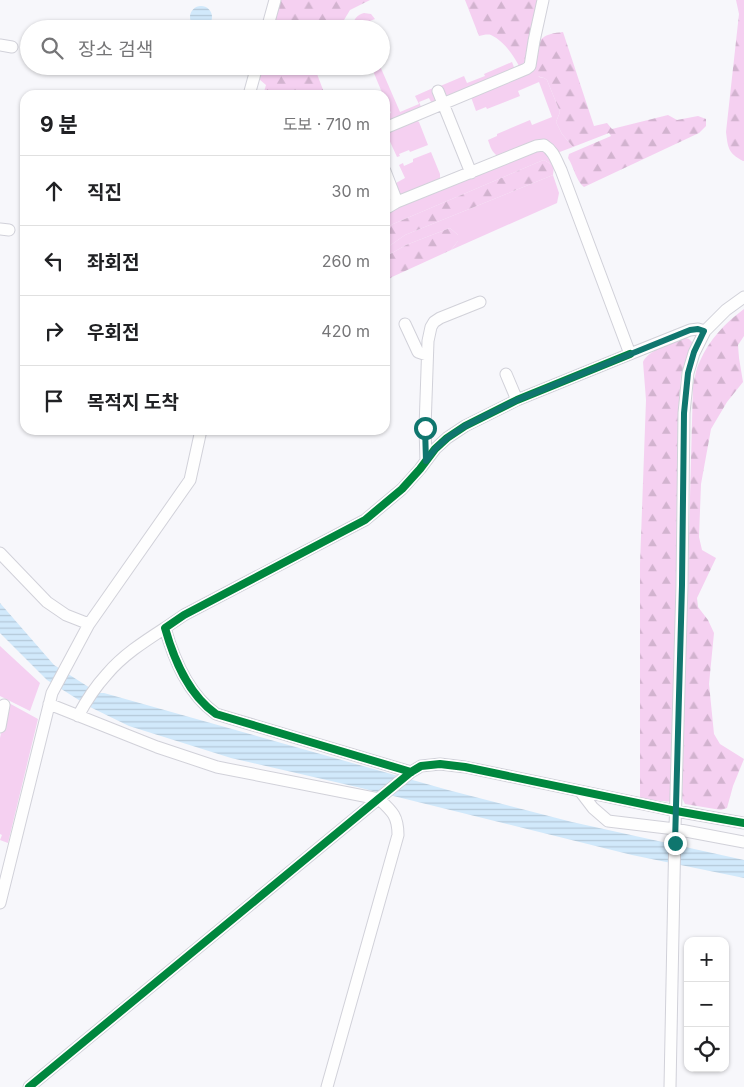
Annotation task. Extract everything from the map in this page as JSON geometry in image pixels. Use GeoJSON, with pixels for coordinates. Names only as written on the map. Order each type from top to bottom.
{"type":"FeatureCollection","features":[{"type":"Feature","properties":{"kind":"street"},"geometry":{"type":"LineString","coordinates":[[269,20],[275,0]]}},
{"type":"Feature","properties":{"kind":"street"},"geometry":{"type":"LineString","coordinates":[[390,126],[530,66],[542,0]]}},
{"type":"Feature","properties":{"kind":"street"},"geometry":{"type":"LineString","coordinates":[[0,45],[12,47]]}},
{"type":"Feature","properties":{"kind":"street"},"geometry":{"type":"LineString","coordinates":[[250,90],[255,75]]}},
{"type":"Feature","properties":{"kind":"street"},"geometry":{"type":"LineString","coordinates":[[438,91],[471,173]]}},
{"type":"Feature","properties":{"kind":"street"},"geometry":{"type":"LineString","coordinates":[[390,206],[536,146],[544,145],[550,149],[561,170],[630,354]]}},
{"type":"Feature","properties":{"kind":"street"},"geometry":{"type":"LineString","coordinates":[[390,187],[397,202]]}},
{"type":"Feature","properties":{"kind":"street"},"geometry":{"type":"LineString","coordinates":[[670,1087],[682,585],[684,413],[688,373],[694,352],[704,331],[726,310],[744,297]]}},
{"type":"Feature","properties":{"kind":"street"},"geometry":{"type":"LineString","coordinates":[[426,461],[427,355],[431,326],[440,318],[480,302]]}},
{"type":"Feature","properties":{"kind":"street"},"geometry":{"type":"LineString","coordinates":[[405,324],[418,352],[427,355]]}},
{"type":"Feature","properties":{"kind":"street"},"geometry":{"type":"LineString","coordinates":[[81,711],[106,674],[146,640],[184,615],[365,520],[402,489],[435,449],[465,426],[517,400],[690,330],[698,329],[704,331]]}},
{"type":"Feature","properties":{"kind":"street"},"geometry":{"type":"LineString","coordinates":[[506,374],[517,400]]}},
{"type":"Feature","properties":{"kind":"street"},"geometry":{"type":"LineString","coordinates":[[0,903],[50,699],[89,624],[190,480],[200,435]]}},
{"type":"Feature","properties":{"kind":"street"},"geometry":{"type":"LineString","coordinates":[[0,553],[47,602],[66,615],[89,624]]}},
{"type":"Feature","properties":{"kind":"street"},"geometry":{"type":"LineString","coordinates":[[165,628],[170,647],[180,670],[195,695],[206,707],[216,714],[408,774]]}},
{"type":"Feature","properties":{"kind":"street"},"geometry":{"type":"LineString","coordinates":[[50,699],[81,711],[157,747],[217,768],[381,797],[392,811],[398,824],[398,835],[327,1087]]}},
{"type":"Feature","properties":{"kind":"street"},"geometry":{"type":"LineString","coordinates":[[0,727],[4,705]]}},
{"type":"Feature","properties":{"kind":"street"},"geometry":{"type":"LineString","coordinates":[[29,1087],[408,774],[421,766],[440,764],[465,767],[676,811],[744,823]]}},
{"type":"Feature","properties":{"kind":"street"},"geometry":{"type":"LineString","coordinates":[[580,791],[593,808],[608,821],[744,842]]}},
{"type":"Feature","properties":{"kind":"green space"},"geometry":{"type":"Polygon","coordinates":[[[281,0],[370,0],[350,10],[344,20],[275,20],[281,0]]]}},
{"type":"Feature","properties":{"kind":"green space"},"geometry":{"type":"Polygon","coordinates":[[[465,0],[539,0],[524,65],[520,68],[508,49],[496,38],[490,35],[479,36],[465,0]]]}},
{"type":"Feature","properties":{"kind":"green space"},"geometry":{"type":"Polygon","coordinates":[[[736,0],[744,0],[744,161],[730,150],[726,132],[739,14],[736,0]]]}},
{"type":"Feature","properties":{"kind":"green space"},"geometry":{"type":"Polygon","coordinates":[[[364,13],[371,14],[375,19],[355,20],[364,13]]]}},
{"type":"Feature","properties":{"kind":"green space"},"geometry":{"type":"Polygon","coordinates":[[[563,32],[594,126],[607,123],[612,129],[668,115],[677,120],[698,116],[706,119],[706,126],[699,133],[584,187],[568,158],[569,154],[611,136],[609,133],[573,147],[562,134],[556,122],[560,112],[547,80],[537,76],[534,61],[536,50],[543,38],[547,35],[563,32]]]}},
{"type":"Feature","properties":{"kind":"green space"},"geometry":{"type":"Polygon","coordinates":[[[512,62],[515,70],[445,98],[438,87],[464,76],[467,83],[512,62]]]}},
{"type":"Feature","properties":{"kind":"green space"},"geometry":{"type":"Polygon","coordinates":[[[534,67],[539,77],[547,80],[560,112],[556,122],[562,134],[573,147],[557,153],[554,148],[498,156],[490,147],[488,140],[497,136],[497,134],[530,120],[532,125],[552,117],[539,82],[518,91],[520,96],[487,109],[486,107],[476,111],[471,97],[534,67]]]}},
{"type":"Feature","properties":{"kind":"green space"},"geometry":{"type":"Polygon","coordinates":[[[260,75],[317,75],[323,90],[264,90],[266,85],[259,79],[260,75]]]}},
{"type":"Feature","properties":{"kind":"green space"},"geometry":{"type":"Polygon","coordinates":[[[375,75],[384,75],[400,112],[419,104],[415,96],[433,88],[439,101],[432,104],[429,98],[419,102],[422,109],[391,122],[390,90],[381,90],[375,75]]]}},
{"type":"Feature","properties":{"kind":"green space"},"geometry":{"type":"Polygon","coordinates":[[[416,120],[419,122],[428,145],[410,152],[409,150],[399,154],[400,156],[397,157],[390,142],[390,131],[416,120]]]}},
{"type":"Feature","properties":{"kind":"green space"},"geometry":{"type":"Polygon","coordinates":[[[535,148],[546,150],[554,166],[544,160],[541,161],[390,226],[390,210],[535,148]]]}},
{"type":"Feature","properties":{"kind":"green space"},"geometry":{"type":"Polygon","coordinates":[[[431,152],[440,174],[440,179],[403,196],[400,195],[396,183],[405,178],[399,165],[403,163],[404,166],[413,162],[413,159],[431,152]]]}},
{"type":"Feature","properties":{"kind":"green space"},"geometry":{"type":"Polygon","coordinates":[[[544,160],[554,166],[553,175],[405,235],[390,246],[390,226],[544,160]]]}},
{"type":"Feature","properties":{"kind":"green space"},"geometry":{"type":"Polygon","coordinates":[[[553,175],[559,193],[557,203],[451,250],[458,241],[458,235],[450,228],[406,245],[390,254],[390,246],[405,235],[553,175]]]}},
{"type":"Feature","properties":{"kind":"green space"},"geometry":{"type":"Polygon","coordinates":[[[450,228],[458,235],[458,241],[451,250],[390,278],[390,254],[406,245],[450,228]]]}},
{"type":"Feature","properties":{"kind":"green space"},"geometry":{"type":"Polygon","coordinates":[[[744,309],[744,336],[738,345],[743,382],[727,402],[711,429],[701,484],[699,537],[702,550],[716,558],[697,598],[698,607],[708,620],[714,633],[709,684],[714,734],[720,744],[744,759],[733,786],[727,808],[721,810],[685,804],[682,798],[693,385],[698,367],[708,346],[724,326],[744,309]]]}},
{"type":"Feature","properties":{"kind":"green space"},"geometry":{"type":"Polygon","coordinates":[[[686,338],[693,343],[681,375],[678,414],[673,802],[640,799],[640,564],[646,400],[643,362],[655,350],[686,338]]]}},
{"type":"Feature","properties":{"kind":"green space"},"geometry":{"type":"Polygon","coordinates":[[[0,646],[40,683],[30,711],[0,696],[0,646]]]}},
{"type":"Feature","properties":{"kind":"green space"},"geometry":{"type":"Polygon","coordinates":[[[7,702],[38,719],[8,843],[0,840],[2,835],[0,834],[0,738],[7,702]]]}},
{"type":"Feature","properties":{"kind":"water"},"geometry":{"type":"Polygon","coordinates":[[[197,7],[205,7],[211,13],[211,20],[191,20],[191,13],[197,7]]]}},
{"type":"Feature","properties":{"kind":"water"},"geometry":{"type":"Polygon","coordinates":[[[0,603],[54,665],[98,693],[104,693],[448,790],[572,822],[744,860],[744,878],[632,855],[231,758],[129,726],[90,707],[47,680],[0,633],[0,603]]]}},
{"type":"Feature","properties":{"kind":"cycle path"},"geometry":{"type":"LineString","coordinates":[[411,772],[216,714],[197,697],[183,676],[165,628],[184,615],[365,520],[402,489],[435,449],[465,426],[517,400],[630,354]]}},
{"type":"Feature","properties":{"kind":"cycle path"},"geometry":{"type":"LineString","coordinates":[[29,1087],[411,772],[421,766],[440,764],[465,767],[676,811],[744,823]]}},
{"type":"Feature","properties":{"kind":"route"},"geometry":{"type":"LineString","coordinates":[[425,428],[426,461],[447,438],[465,426],[517,400],[690,330],[698,329],[704,331],[694,352],[688,373],[684,413],[682,585],[675,843]]}}]}
